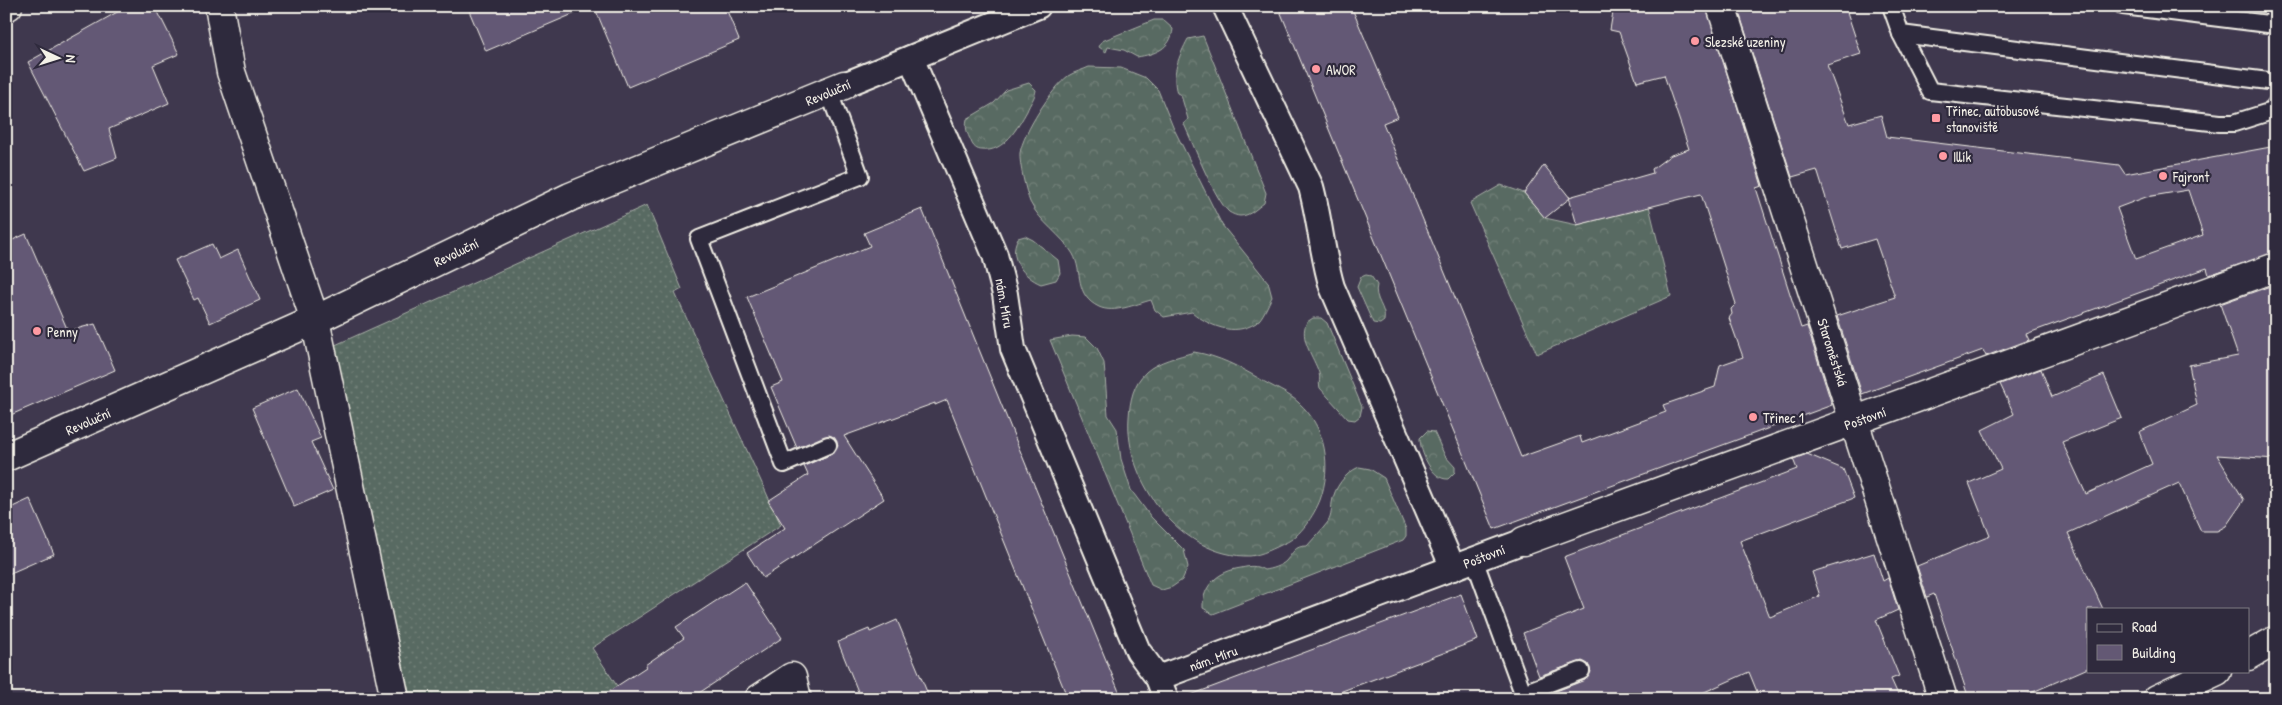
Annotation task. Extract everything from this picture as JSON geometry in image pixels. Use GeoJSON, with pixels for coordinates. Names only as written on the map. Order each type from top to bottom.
{"type":"FeatureCollection","features":[{"type":"Feature","properties":{"kind":"street"},"geometry":{"type":"LineString","coordinates":[[218,6],[231,72],[315,320],[395,699]]}},
{"type":"Feature","properties":{"kind":"street"},"geometry":{"type":"LineString","coordinates":[[912,58],[1038,6]]}},
{"type":"Feature","properties":{"kind":"street"},"geometry":{"type":"LineString","coordinates":[[1225,6],[1311,187],[1319,219],[1324,259],[1332,287],[1463,563]]}},
{"type":"Feature","properties":{"kind":"street","name":"Staroměstská"},"geometry":{"type":"LineString","coordinates":[[1721,6],[1943,699]]}},
{"type":"Feature","properties":{"kind":"street","name":"Revoluční"},"geometry":{"type":"LineString","coordinates":[[6,457],[315,320],[570,197],[912,58]]}},
{"type":"Feature","properties":{"kind":"street","name":"nám. Míru"},"geometry":{"type":"LineString","coordinates":[[912,58],[995,255],[1005,294],[1013,349],[1138,651],[1162,688],[1463,563]]}},
{"type":"Feature","properties":{"kind":"street","name":"Poštovní"},"geometry":{"type":"LineString","coordinates":[[1463,563],[1855,422],[2276,267]]}},
{"type":"Feature","properties":{"kind":"street"},"geometry":{"type":"LineString","coordinates":[[2250,655],[2276,640]]}},
{"type":"Feature","properties":{"kind":"street"},"geometry":{"type":"LineString","coordinates":[[2157,699],[2215,672]]}},
{"type":"Feature","properties":{"kind":"street"},"geometry":{"type":"LineString","coordinates":[[759,699],[794,688]]}},
{"type":"Feature","properties":{"kind":"lane"},"geometry":{"type":"LineString","coordinates":[[1891,6],[1901,34],[1930,91],[2234,123],[2272,111],[2276,104]]}},
{"type":"Feature","properties":{"kind":"lane"},"geometry":{"type":"LineString","coordinates":[[2123,6],[2276,25]]}},
{"type":"Feature","properties":{"kind":"lane"},"geometry":{"type":"LineString","coordinates":[[1901,34],[2276,82]]}},
{"type":"Feature","properties":{"kind":"lane"},"geometry":{"type":"LineString","coordinates":[[828,445],[784,464],[699,239],[860,176],[837,88]]}},
{"type":"Feature","properties":{"kind":"lane"},"geometry":{"type":"LineString","coordinates":[[1463,563],[1516,696],[1581,671]]}},
{"type":"Feature","properties":{"kind":"green space"},"geometry":{"type":"Polygon","coordinates":[[[1154,20],[1163,20],[1173,29],[1169,41],[1156,52],[1137,57],[1124,50],[1108,47],[1106,52],[1099,47],[1102,41],[1154,20]]]}},
{"type":"Feature","properties":{"kind":"green space"},"geometry":{"type":"Polygon","coordinates":[[[1203,36],[1266,193],[1264,203],[1244,216],[1237,216],[1229,212],[1217,196],[1184,124],[1188,119],[1181,95],[1177,93],[1175,86],[1175,72],[1188,39],[1203,36]]]}},
{"type":"Feature","properties":{"kind":"green space"},"geometry":{"type":"Polygon","coordinates":[[[1089,67],[1121,68],[1146,78],[1158,90],[1173,127],[1222,225],[1268,282],[1272,297],[1259,321],[1256,323],[1248,327],[1231,329],[1206,322],[1192,312],[1164,317],[1155,310],[1151,300],[1125,308],[1105,309],[1091,302],[1082,290],[1073,254],[1039,216],[1030,202],[1023,178],[1020,153],[1032,123],[1054,90],[1068,76],[1089,67]]]}},
{"type":"Feature","properties":{"kind":"green space"},"geometry":{"type":"Polygon","coordinates":[[[1029,83],[1036,90],[1035,96],[1015,131],[1004,143],[990,150],[975,148],[967,133],[967,119],[994,103],[1006,90],[1029,83]]]}},
{"type":"Feature","properties":{"kind":"green space"},"geometry":{"type":"Polygon","coordinates":[[[1501,185],[1524,193],[1545,218],[1577,225],[1649,206],[1671,296],[1537,354],[1470,203],[1501,185]]]}},
{"type":"Feature","properties":{"kind":"green space"},"geometry":{"type":"Polygon","coordinates":[[[647,205],[682,289],[675,293],[781,525],[592,648],[623,695],[618,699],[410,699],[333,346],[647,205]]]}},
{"type":"Feature","properties":{"kind":"green space"},"geometry":{"type":"Polygon","coordinates":[[[1025,236],[1058,260],[1060,273],[1056,280],[1041,284],[1023,272],[1016,259],[1015,245],[1018,238],[1025,236]]]}},
{"type":"Feature","properties":{"kind":"green space"},"geometry":{"type":"Polygon","coordinates":[[[1371,276],[1377,285],[1377,295],[1384,312],[1384,321],[1380,324],[1373,323],[1357,287],[1361,277],[1371,276]]]}},
{"type":"Feature","properties":{"kind":"green space"},"geometry":{"type":"Polygon","coordinates":[[[1313,318],[1321,318],[1327,323],[1362,407],[1360,416],[1355,420],[1348,419],[1320,388],[1319,373],[1304,334],[1307,322],[1313,318]]]}},
{"type":"Feature","properties":{"kind":"green space"},"geometry":{"type":"Polygon","coordinates":[[[1072,336],[1086,337],[1097,348],[1104,363],[1108,415],[1117,429],[1121,459],[1131,490],[1151,517],[1184,550],[1188,567],[1182,580],[1172,587],[1162,590],[1151,585],[1050,340],[1072,336]]]}},
{"type":"Feature","properties":{"kind":"green space"},"geometry":{"type":"Polygon","coordinates":[[[1194,352],[1228,362],[1290,396],[1308,413],[1321,436],[1326,461],[1326,474],[1320,500],[1306,525],[1296,536],[1263,553],[1250,556],[1225,553],[1202,544],[1181,530],[1162,511],[1147,490],[1136,466],[1130,441],[1129,417],[1131,399],[1135,387],[1146,372],[1156,365],[1194,352]]]}},
{"type":"Feature","properties":{"kind":"green space"},"geometry":{"type":"Polygon","coordinates":[[[1427,431],[1434,432],[1445,456],[1455,467],[1455,472],[1448,479],[1437,475],[1428,464],[1422,450],[1420,438],[1427,431]]]}},
{"type":"Feature","properties":{"kind":"green space"},"geometry":{"type":"Polygon","coordinates":[[[1359,467],[1370,469],[1384,478],[1406,529],[1406,536],[1403,540],[1213,614],[1203,608],[1205,592],[1213,580],[1219,576],[1226,572],[1247,567],[1256,567],[1264,570],[1279,566],[1297,548],[1307,546],[1328,522],[1331,515],[1333,497],[1341,482],[1349,473],[1359,467]]]}},
{"type":"Feature","properties":{"kind":"building"},"geometry":{"type":"Polygon","coordinates":[[[128,6],[155,6],[179,54],[153,65],[169,103],[109,129],[117,158],[84,171],[28,62],[128,6]]]}},
{"type":"Feature","properties":{"kind":"building"},"geometry":{"type":"Polygon","coordinates":[[[467,6],[592,6],[486,51],[467,6]]]}},
{"type":"Feature","properties":{"kind":"building"},"geometry":{"type":"Polygon","coordinates":[[[594,6],[725,6],[739,40],[628,87],[594,6]]]}},
{"type":"Feature","properties":{"kind":"building"},"geometry":{"type":"Polygon","coordinates":[[[1278,6],[1351,6],[1398,117],[1383,123],[1521,457],[1580,436],[1582,443],[1666,412],[1663,405],[1715,387],[1720,365],[1743,357],[1729,318],[1732,314],[1731,309],[1736,304],[1701,194],[1577,225],[1569,197],[1653,173],[1652,169],[1671,155],[1689,149],[1664,75],[1637,82],[1619,32],[1610,30],[1614,6],[1706,6],[1762,186],[1756,188],[1801,328],[1807,326],[1832,405],[1494,529],[1278,6]]]}},
{"type":"Feature","properties":{"kind":"building"},"geometry":{"type":"Polygon","coordinates":[[[1737,6],[1845,6],[1861,54],[1827,65],[1849,124],[1881,115],[1887,137],[2119,165],[2125,174],[2276,146],[2276,252],[2209,275],[2207,268],[2026,334],[2029,340],[1986,356],[1983,350],[1862,394],[1837,316],[1895,297],[1875,239],[1842,249],[1817,170],[1792,177],[1737,6]],[[2188,190],[2146,197],[2117,208],[2136,259],[2203,235],[2188,190]]]}},
{"type":"Feature","properties":{"kind":"building"},"geometry":{"type":"Polygon","coordinates":[[[1544,165],[1570,198],[1545,218],[1524,193],[1544,165]]]}},
{"type":"Feature","properties":{"kind":"building"},"geometry":{"type":"Polygon","coordinates":[[[922,209],[1122,699],[1068,699],[947,400],[844,436],[884,499],[763,578],[747,553],[785,528],[768,501],[808,475],[804,466],[832,454],[838,446],[834,437],[829,435],[797,448],[771,387],[783,382],[747,297],[870,246],[864,233],[922,209]]]}},
{"type":"Feature","properties":{"kind":"building","name":"Penny"},"geometry":{"type":"Polygon","coordinates":[[[26,234],[68,331],[95,324],[115,370],[6,417],[6,243],[26,234]]]}},
{"type":"Feature","properties":{"kind":"building"},"geometry":{"type":"Polygon","coordinates":[[[212,244],[219,259],[238,250],[260,300],[210,323],[198,298],[194,300],[175,260],[212,244]]]}},
{"type":"Feature","properties":{"kind":"building"},"geometry":{"type":"Polygon","coordinates":[[[2276,284],[2276,459],[2217,455],[2244,500],[2226,526],[2217,531],[2201,531],[2179,483],[2068,533],[2103,608],[2087,608],[2087,668],[2017,699],[1969,699],[1934,594],[1927,597],[1917,566],[1990,536],[1969,483],[2001,469],[1982,430],[2014,414],[2000,384],[2041,369],[2052,397],[2104,375],[2122,418],[2062,442],[2086,494],[2152,464],[2139,432],[2197,405],[2189,365],[2238,356],[2220,304],[2276,284]]]}},
{"type":"Feature","properties":{"kind":"building"},"geometry":{"type":"Polygon","coordinates":[[[298,388],[321,438],[311,442],[333,490],[294,507],[252,408],[298,388]]]}},
{"type":"Feature","properties":{"kind":"building"},"geometry":{"type":"Polygon","coordinates":[[[1807,454],[1843,469],[1854,498],[1740,541],[1770,617],[1820,596],[1812,572],[1874,553],[1883,581],[1888,578],[1898,610],[1876,620],[1899,676],[1891,679],[1900,699],[1760,699],[1749,672],[1689,699],[1547,699],[1546,695],[1585,680],[1591,672],[1588,664],[1582,661],[1539,676],[1523,633],[1584,609],[1564,557],[1797,469],[1793,459],[1807,454]]]}},
{"type":"Feature","properties":{"kind":"building"},"geometry":{"type":"Polygon","coordinates":[[[30,499],[54,554],[6,575],[6,510],[30,499]]]}},
{"type":"Feature","properties":{"kind":"building"},"geometry":{"type":"Polygon","coordinates":[[[745,582],[782,638],[690,699],[597,699],[646,667],[645,665],[684,638],[676,627],[745,582]]]}},
{"type":"Feature","properties":{"kind":"building"},"geometry":{"type":"Polygon","coordinates":[[[1461,594],[1478,640],[1321,699],[1188,699],[1188,696],[1461,594]]]}},
{"type":"Feature","properties":{"kind":"building"},"geometry":{"type":"Polygon","coordinates":[[[897,620],[930,699],[861,699],[838,642],[869,629],[870,632],[897,620]]]}},
{"type":"Feature","properties":{"kind":"place","name":"Slezské uzeniny"},"geometry":{"type":"Point","coordinates":[1695,41]}},
{"type":"Feature","properties":{"kind":"place","name":"AWOR"},"geometry":{"type":"Point","coordinates":[1316,69]}},
{"type":"Feature","properties":{"kind":"place","name":"Třinec, autobusové stanoviště"},"geometry":{"type":"Point","coordinates":[1936,118]}},
{"type":"Feature","properties":{"kind":"place","name":"Illík"},"geometry":{"type":"Point","coordinates":[1943,156]}},
{"type":"Feature","properties":{"kind":"place","name":"Fajront"},"geometry":{"type":"Point","coordinates":[2163,176]}},
{"type":"Feature","properties":{"kind":"place","name":"Penny"},"geometry":{"type":"Point","coordinates":[37,331]}},
{"type":"Feature","properties":{"kind":"place","name":"Třinec 1"},"geometry":{"type":"Point","coordinates":[1753,417]}}]}
